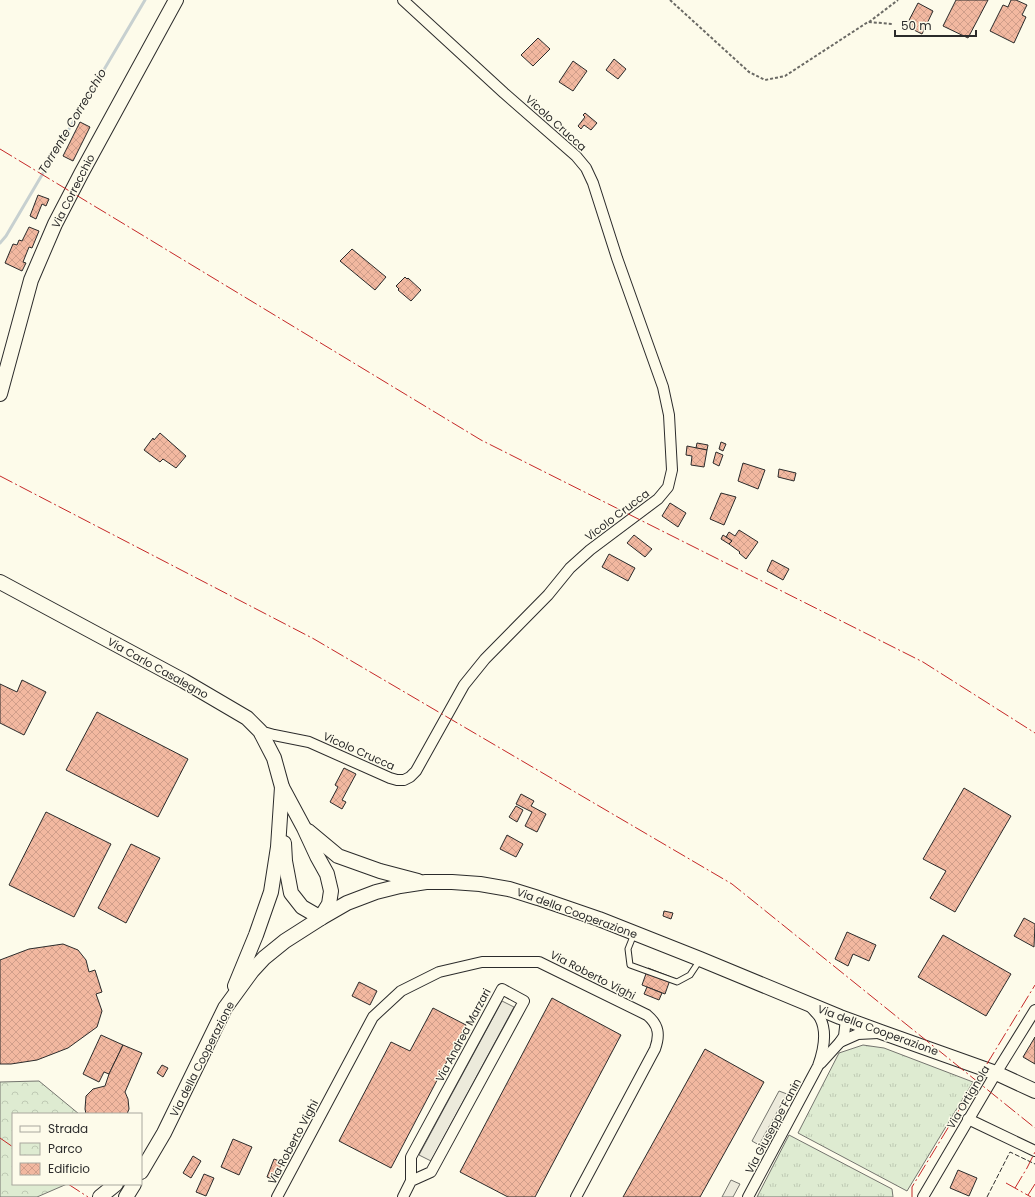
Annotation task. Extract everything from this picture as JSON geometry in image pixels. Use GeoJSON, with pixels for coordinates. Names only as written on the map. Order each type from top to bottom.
{"type":"FeatureCollection","features":[{"type":"Feature","properties":{"kind":"street","name":"Via Correcchio"},"geometry":{"type":"LineString","coordinates":[[0,394],[31,280],[55,224],[176,0]]}},
{"type":"Feature","properties":{"kind":"street","name":"Vicolo Crucca"},"geometry":{"type":"LineString","coordinates":[[260,731],[309,742],[390,778],[397,780],[410,778],[429,749],[464,685],[485,659],[590,550],[658,499],[668,487],[672,470],[669,415],[663,387],[617,258],[593,183],[586,168],[576,156],[504,93],[403,0]]}},
{"type":"Feature","properties":{"kind":"street","name":"Via Carlo Casalegno"},"geometry":{"type":"LineString","coordinates":[[0,582],[184,681],[247,718],[260,731],[274,758],[282,787],[317,856],[328,874],[331,891],[329,904],[320,918],[302,907],[291,893],[285,861],[281,815]]}},
{"type":"Feature","properties":{"kind":"street","name":"Via Carlo Casalegno"},"geometry":{"type":"LineString","coordinates":[[225,1008],[256,935],[271,892],[278,847],[282,787]]}},
{"type":"Feature","properties":{"kind":"street","name":"Via Carlo Casalegno"},"geometry":{"type":"LineString","coordinates":[[304,828],[338,856],[380,872],[426,882]]}},
{"type":"Feature","properties":{"kind":"street","name":"Via della Cooperazione"},"geometry":{"type":"LineString","coordinates":[[142,1170],[164,1134],[225,1008],[252,971],[264,958],[285,941],[320,918],[347,903],[376,892],[426,882],[480,884],[509,889],[579,912],[700,959],[843,1018],[996,1073],[1035,1090]]}},
{"type":"Feature","properties":{"kind":"street","name":"Via Roberto Vighi"},"geometry":{"type":"LineString","coordinates":[[277,1197],[373,1017],[401,991],[439,972],[482,962],[539,962],[647,1015],[655,1024],[657,1030],[655,1050],[576,1197]]}},
{"type":"Feature","properties":{"kind":"street","name":"Via Andrea Marzari"},"geometry":{"type":"LineString","coordinates":[[402,1197],[411,1181],[411,1157],[502,989],[524,1001],[431,1172],[411,1181]]}},
{"type":"Feature","properties":{"kind":"street","name":"Via Giuseppe Fanin"},"geometry":{"type":"LineString","coordinates":[[748,1197],[818,1066],[823,1051],[824,1035],[821,1019],[810,1005]]}},
{"type":"Feature","properties":{"kind":"street","name":"Via Ortignola"},"geometry":{"type":"LineString","coordinates":[[923,1197],[968,1119],[1035,1010]]}},
{"type":"Feature","properties":{"kind":"street","name":"Via Giuseppe Fanin"},"geometry":{"type":"LineString","coordinates":[[818,1066],[844,1036],[843,1018]]}},
{"type":"Feature","properties":{"kind":"street"},"geometry":{"type":"LineString","coordinates":[[824,1035],[826,1029],[832,1022],[843,1018]]}},
{"type":"Feature","properties":{"kind":"street","name":"Via Giuseppe Fanin"},"geometry":{"type":"LineString","coordinates":[[840,1042],[858,1034],[881,1032]]}},
{"type":"Feature","properties":{"kind":"street"},"geometry":{"type":"LineString","coordinates":[[968,1119],[1035,1151]]}},
{"type":"Feature","properties":{"kind":"street","name":"Via della Cooperazione"},"geometry":{"type":"LineString","coordinates":[[142,1158],[164,1134]]}},
{"type":"Feature","properties":{"kind":"street"},"geometry":{"type":"LineString","coordinates":[[100,1197],[115,1185]]}},
{"type":"Feature","properties":{"kind":"street"},"geometry":{"type":"LineString","coordinates":[[126,1197],[133,1185]]}},
{"type":"Feature","properties":{"kind":"lane"},"geometry":{"type":"LineString","coordinates":[[634,933],[628,949],[630,965],[677,982],[690,975],[700,959]]}},
{"type":"Feature","properties":{"kind":"path"},"geometry":{"type":"LineString","coordinates":[[670,0],[749,72],[765,80],[785,76],[868,22],[898,0]]}},
{"type":"Feature","properties":{"kind":"path"},"geometry":{"type":"LineString","coordinates":[[868,22],[893,24]]}},
{"type":"Feature","properties":{"kind":"green space"},"geometry":{"type":"Polygon","coordinates":[[[863,1045],[884,1048],[973,1082],[907,1191],[798,1133],[839,1053],[863,1045]]]}},
{"type":"Feature","properties":{"kind":"green space"},"geometry":{"type":"Polygon","coordinates":[[[39,1081],[78,1113],[12,1113],[12,1185],[65,1185],[37,1197],[0,1197],[0,1082],[39,1081]]]}},
{"type":"Feature","properties":{"kind":"green space"},"geometry":{"type":"Polygon","coordinates":[[[789,1135],[892,1189],[893,1197],[757,1197],[789,1135]]]}},
{"type":"Feature","properties":{"kind":"shaded area"},"geometry":{"type":"Polygon","coordinates":[[[502,1001],[514,1007],[431,1161],[419,1155],[502,1001]]]}},
{"type":"Feature","properties":{"kind":"shaded area"},"geometry":{"type":"Polygon","coordinates":[[[779,1091],[787,1094],[759,1145],[752,1141],[779,1091]]]}},
{"type":"Feature","properties":{"kind":"shaded area"},"geometry":{"type":"Polygon","coordinates":[[[731,1180],[740,1184],[733,1197],[722,1197],[731,1180]]]}},
{"type":"Feature","properties":{"kind":"building"},"geometry":{"type":"Polygon","coordinates":[[[956,0],[988,0],[968,38],[943,26],[956,0]]]}},
{"type":"Feature","properties":{"kind":"building"},"geometry":{"type":"Polygon","coordinates":[[[1011,0],[1016,0],[1027,5],[1022,15],[1026,17],[1014,43],[990,31],[1003,5],[1008,7],[1011,0]]]}},
{"type":"Feature","properties":{"kind":"building"},"geometry":{"type":"Polygon","coordinates":[[[918,3],[933,11],[922,34],[906,26],[918,3]]]}},
{"type":"Feature","properties":{"kind":"building"},"geometry":{"type":"Polygon","coordinates":[[[538,38],[550,49],[533,66],[521,55],[538,38]]]}},
{"type":"Feature","properties":{"kind":"building"},"geometry":{"type":"Polygon","coordinates":[[[614,59],[626,69],[618,79],[606,70],[614,59]]]}},
{"type":"Feature","properties":{"kind":"building"},"geometry":{"type":"Polygon","coordinates":[[[573,61],[587,71],[573,91],[559,82],[573,61]]]}},
{"type":"Feature","properties":{"kind":"building"},"geometry":{"type":"Polygon","coordinates":[[[585,113],[597,123],[591,130],[584,125],[581,129],[578,126],[585,117],[583,115],[585,113]]]}},
{"type":"Feature","properties":{"kind":"building"},"geometry":{"type":"Polygon","coordinates":[[[80,122],[90,127],[73,161],[63,156],[80,122]]]}},
{"type":"Feature","properties":{"kind":"building"},"geometry":{"type":"Polygon","coordinates":[[[38,195],[49,199],[46,206],[42,204],[36,219],[30,216],[38,195]]]}},
{"type":"Feature","properties":{"kind":"building"},"geometry":{"type":"Polygon","coordinates":[[[29,227],[39,231],[32,248],[29,247],[23,262],[26,263],[22,271],[5,263],[13,244],[17,245],[19,240],[22,241],[29,227]]]}},
{"type":"Feature","properties":{"kind":"building"},"geometry":{"type":"Polygon","coordinates":[[[352,249],[386,277],[375,290],[340,261],[352,249]]]}},
{"type":"Feature","properties":{"kind":"building"},"geometry":{"type":"Polygon","coordinates":[[[405,277],[421,290],[411,301],[398,290],[399,289],[396,286],[405,277]]]}},
{"type":"Feature","properties":{"kind":"building"},"geometry":{"type":"Polygon","coordinates":[[[160,433],[186,456],[176,468],[163,459],[160,462],[144,450],[153,438],[154,440],[160,433]]]}},
{"type":"Feature","properties":{"kind":"building"},"geometry":{"type":"Polygon","coordinates":[[[721,442],[726,444],[723,451],[719,449],[721,442]]]}},
{"type":"Feature","properties":{"kind":"building"},"geometry":{"type":"Polygon","coordinates":[[[697,443],[708,445],[707,450],[696,448],[697,443]]]}},
{"type":"Feature","properties":{"kind":"building"},"geometry":{"type":"Polygon","coordinates":[[[687,446],[707,450],[704,467],[691,465],[692,456],[686,455],[687,446]]]}},
{"type":"Feature","properties":{"kind":"building"},"geometry":{"type":"Polygon","coordinates":[[[716,452],[723,455],[719,466],[713,463],[716,452]]]}},
{"type":"Feature","properties":{"kind":"building"},"geometry":{"type":"Polygon","coordinates":[[[743,463],[765,470],[758,489],[738,481],[743,463]]]}},
{"type":"Feature","properties":{"kind":"building"},"geometry":{"type":"Polygon","coordinates":[[[779,469],[796,473],[794,481],[778,477],[779,469]]]}},
{"type":"Feature","properties":{"kind":"building"},"geometry":{"type":"Polygon","coordinates":[[[721,493],[736,497],[724,525],[710,519],[721,493]]]}},
{"type":"Feature","properties":{"kind":"building"},"geometry":{"type":"Polygon","coordinates":[[[670,503],[686,513],[678,527],[662,516],[670,503]]]}},
{"type":"Feature","properties":{"kind":"building"},"geometry":{"type":"Polygon","coordinates":[[[739,530],[758,542],[746,559],[739,553],[740,552],[729,544],[732,541],[726,537],[729,532],[735,536],[739,530]]]}},
{"type":"Feature","properties":{"kind":"building"},"geometry":{"type":"Polygon","coordinates":[[[634,535],[652,549],[645,557],[627,543],[634,535]]]}},
{"type":"Feature","properties":{"kind":"building"},"geometry":{"type":"Polygon","coordinates":[[[723,535],[732,541],[729,544],[721,539],[723,535]]]}},
{"type":"Feature","properties":{"kind":"building"},"geometry":{"type":"Polygon","coordinates":[[[609,554],[635,568],[628,581],[602,567],[609,554]]]}},
{"type":"Feature","properties":{"kind":"building"},"geometry":{"type":"Polygon","coordinates":[[[772,560],[789,569],[783,580],[767,571],[772,560]]]}},
{"type":"Feature","properties":{"kind":"building"},"geometry":{"type":"Polygon","coordinates":[[[22,680],[46,692],[24,735],[0,723],[0,684],[17,692],[22,680]]]}},
{"type":"Feature","properties":{"kind":"building"},"geometry":{"type":"Polygon","coordinates":[[[97,712],[188,759],[158,817],[66,770],[97,712]]]}},
{"type":"Feature","properties":{"kind":"building"},"geometry":{"type":"Polygon","coordinates":[[[344,768],[356,774],[342,800],[346,802],[342,809],[330,802],[338,787],[335,785],[344,768]]]}},
{"type":"Feature","properties":{"kind":"building"},"geometry":{"type":"Polygon","coordinates":[[[964,788],[1011,816],[955,912],[930,898],[946,871],[923,859],[964,788]]]}},
{"type":"Feature","properties":{"kind":"building"},"geometry":{"type":"Polygon","coordinates":[[[521,794],[534,801],[531,806],[546,814],[537,832],[525,826],[532,812],[516,804],[521,794]]]}},
{"type":"Feature","properties":{"kind":"building"},"geometry":{"type":"Polygon","coordinates":[[[516,806],[523,810],[517,822],[509,817],[516,806]]]}},
{"type":"Feature","properties":{"kind":"building"},"geometry":{"type":"Polygon","coordinates":[[[46,812],[111,844],[74,917],[9,885],[46,812]]]}},
{"type":"Feature","properties":{"kind":"building"},"geometry":{"type":"Polygon","coordinates":[[[507,835],[523,844],[516,857],[500,849],[507,835]]]}},
{"type":"Feature","properties":{"kind":"building"},"geometry":{"type":"Polygon","coordinates":[[[131,844],[160,858],[126,923],[98,908],[131,844]]]}},
{"type":"Feature","properties":{"kind":"building"},"geometry":{"type":"Polygon","coordinates":[[[664,911],[673,913],[671,919],[663,916],[664,911]]]}},
{"type":"Feature","properties":{"kind":"building"},"geometry":{"type":"Polygon","coordinates":[[[1024,918],[1035,924],[1034,947],[1014,936],[1024,918]]]}},
{"type":"Feature","properties":{"kind":"building"},"geometry":{"type":"Polygon","coordinates":[[[847,932],[876,945],[869,961],[853,954],[848,966],[835,959],[847,932]]]}},
{"type":"Feature","properties":{"kind":"building"},"geometry":{"type":"Polygon","coordinates":[[[943,935],[1011,974],[986,1016],[918,977],[943,935]]]}},
{"type":"Feature","properties":{"kind":"building"},"geometry":{"type":"Polygon","coordinates":[[[63,944],[78,950],[86,960],[89,972],[95,970],[102,992],[96,994],[102,1011],[97,1027],[68,1048],[37,1060],[0,1064],[0,960],[29,949],[63,944]]]}},
{"type":"Feature","properties":{"kind":"building"},"geometry":{"type":"Polygon","coordinates":[[[648,968],[671,977],[665,994],[642,985],[648,968]]]}},
{"type":"Feature","properties":{"kind":"building"},"geometry":{"type":"Polygon","coordinates":[[[359,982],[377,991],[370,1005],[352,996],[359,982]]]}},
{"type":"Feature","properties":{"kind":"building"},"geometry":{"type":"Polygon","coordinates":[[[647,987],[662,993],[659,1000],[644,994],[647,987]]]}},
{"type":"Feature","properties":{"kind":"building"},"geometry":{"type":"Polygon","coordinates":[[[552,998],[621,1035],[535,1197],[508,1197],[460,1172],[552,998]]]}},
{"type":"Feature","properties":{"kind":"building"},"geometry":{"type":"Polygon","coordinates":[[[433,1008],[466,1025],[391,1168],[339,1141],[391,1042],[410,1051],[433,1008]]]}},
{"type":"Feature","properties":{"kind":"building"},"geometry":{"type":"Polygon","coordinates":[[[101,1035],[123,1045],[109,1074],[104,1072],[99,1082],[83,1074],[101,1035]]]}},
{"type":"Feature","properties":{"kind":"building"},"geometry":{"type":"Polygon","coordinates":[[[1035,1037],[1035,1064],[1023,1057],[1035,1037]]]}},
{"type":"Feature","properties":{"kind":"building"},"geometry":{"type":"Polygon","coordinates":[[[123,1045],[142,1053],[125,1092],[128,1099],[129,1109],[127,1113],[86,1113],[86,1096],[93,1089],[105,1086],[123,1045]]]}},
{"type":"Feature","properties":{"kind":"building"},"geometry":{"type":"Polygon","coordinates":[[[705,1049],[764,1082],[700,1197],[623,1197],[705,1049]]]}},
{"type":"Feature","properties":{"kind":"building"},"geometry":{"type":"Polygon","coordinates":[[[162,1065],[168,1068],[163,1077],[157,1073],[162,1065]]]}},
{"type":"Feature","properties":{"kind":"building"},"geometry":{"type":"Polygon","coordinates":[[[233,1139],[252,1147],[239,1175],[221,1167],[233,1139]]]}},
{"type":"Feature","properties":{"kind":"building"},"geometry":{"type":"Polygon","coordinates":[[[193,1156],[201,1161],[191,1178],[183,1173],[193,1156]]]}},
{"type":"Feature","properties":{"kind":"building"},"geometry":{"type":"Polygon","coordinates":[[[274,1159],[282,1162],[275,1180],[267,1177],[274,1159]]]}},
{"type":"Feature","properties":{"kind":"building"},"geometry":{"type":"Polygon","coordinates":[[[958,1170],[977,1178],[969,1196],[950,1188],[958,1170]]]}},
{"type":"Feature","properties":{"kind":"building"},"geometry":{"type":"Polygon","coordinates":[[[204,1174],[214,1178],[206,1196],[196,1192],[204,1174]]]}},
{"type":"Feature","properties":{"kind":"waterway","name":"Torrente Correcchio"},"geometry":{"type":"LineString","coordinates":[[0,243],[6,236],[145,0]]}},
{"type":"Feature","properties":{"kind":"fence"},"geometry":{"type":"LineString","coordinates":[[987,1197],[1010,1152],[1035,1164]]}},
{"type":"Feature","properties":{"kind":"power"},"geometry":{"type":"LineString","coordinates":[[0,149],[481,440],[923,662],[1035,733]]}},
{"type":"Feature","properties":{"kind":"power"},"geometry":{"type":"LineString","coordinates":[[0,476],[314,639],[732,884],[1035,1128]]}},
{"type":"Feature","properties":{"kind":"power"},"geometry":{"type":"LineString","coordinates":[[912,1197],[912,1187],[1035,985]]}},
{"type":"Feature","properties":{"kind":"power"},"geometry":{"type":"LineString","coordinates":[[0,1138],[12,1146]]}},
{"type":"Feature","properties":{"kind":"power"},"geometry":{"type":"LineString","coordinates":[[1015,1188],[1035,1152]]}},
{"type":"Feature","properties":{"kind":"power"},"geometry":{"type":"LineString","coordinates":[[1006,1183],[1031,1197]]}},
{"type":"Feature","properties":{"kind":"power"},"geometry":{"type":"LineString","coordinates":[[1028,1195],[1035,1184]]}},
{"type":"Feature","properties":{"kind":"power"},"geometry":{"type":"LineString","coordinates":[[70,1185],[88,1197]]}}]}
